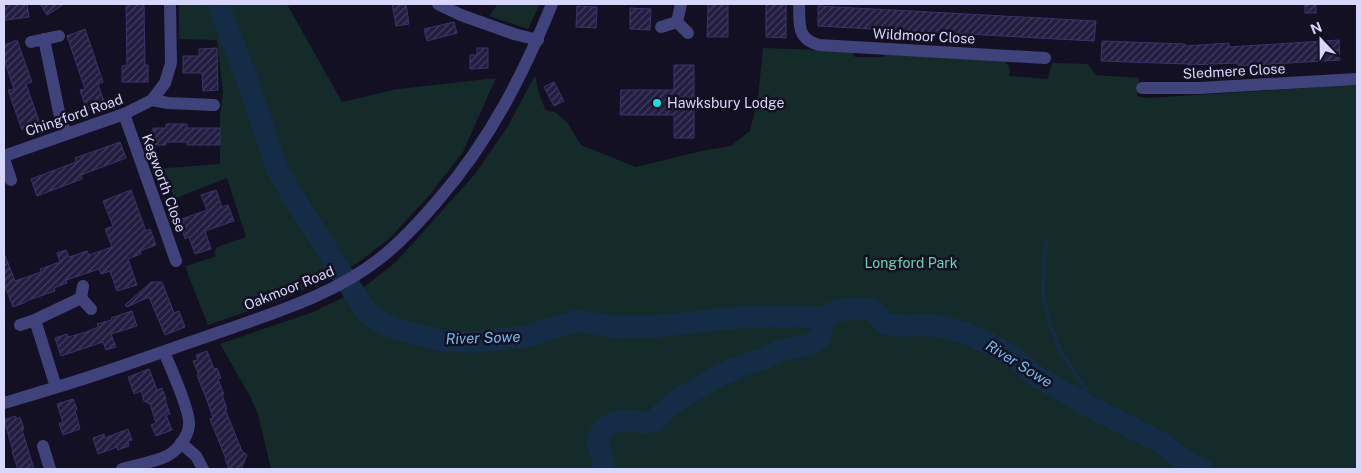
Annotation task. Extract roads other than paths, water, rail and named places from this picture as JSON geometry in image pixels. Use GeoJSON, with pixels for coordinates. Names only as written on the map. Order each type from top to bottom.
{"type":"FeatureCollection","features":[{"type":"Feature","properties":{"kind":"street","name":"Chingford Road"},"geometry":{"type":"LineString","coordinates":[[11,180],[4,157],[124,114],[152,100],[165,84],[171,63],[170,4]]}},
{"type":"Feature","properties":{"kind":"street"},"geometry":{"type":"LineString","coordinates":[[438,4],[461,15],[514,34],[538,40]]}},
{"type":"Feature","properties":{"kind":"street","name":"Oakmoor Road"},"geometry":{"type":"LineString","coordinates":[[4,403],[164,352],[295,305],[338,286],[358,274],[402,240],[430,210],[469,162],[488,134],[523,73],[552,4]]}},
{"type":"Feature","properties":{"kind":"street"},"geometry":{"type":"LineString","coordinates":[[677,22],[681,4]]}},
{"type":"Feature","properties":{"kind":"street","name":"Wildmoor Close"},"geometry":{"type":"LineString","coordinates":[[799,4],[800,23],[804,38],[810,43],[819,46],[1045,58]]}},
{"type":"Feature","properties":{"kind":"street"},"geometry":{"type":"LineString","coordinates":[[661,27],[677,22]]}},
{"type":"Feature","properties":{"kind":"street"},"geometry":{"type":"LineString","coordinates":[[677,22],[688,32]]}},
{"type":"Feature","properties":{"kind":"street"},"geometry":{"type":"LineString","coordinates":[[59,36],[37,40],[66,134]]}},
{"type":"Feature","properties":{"kind":"street","name":"Sledmere Close"},"geometry":{"type":"LineString","coordinates":[[1142,88],[1199,88],[1357,79]]}},
{"type":"Feature","properties":{"kind":"street"},"geometry":{"type":"LineString","coordinates":[[152,100],[168,103],[214,104]]}},
{"type":"Feature","properties":{"kind":"street","name":"Kegworth Close"},"geometry":{"type":"LineString","coordinates":[[124,114],[176,262]]}},
{"type":"Feature","properties":{"kind":"street"},"geometry":{"type":"LineString","coordinates":[[20,325],[34,320],[82,292],[91,309]]}},
{"type":"Feature","properties":{"kind":"street"},"geometry":{"type":"LineString","coordinates":[[34,320],[56,387]]}},
{"type":"Feature","properties":{"kind":"street"},"geometry":{"type":"LineString","coordinates":[[122,469],[168,455],[181,443],[188,431],[190,423],[186,408],[164,352]]}},
{"type":"Feature","properties":{"kind":"street"},"geometry":{"type":"LineString","coordinates":[[181,443],[196,456],[203,469]]}},
{"type":"Feature","properties":{"kind":"street"},"geometry":{"type":"LineString","coordinates":[[43,446],[50,469]]}},
{"type":"Feature","properties":{"kind":"waterway","name":"River Sowe"},"geometry":{"type":"LineString","coordinates":[[218,4],[248,82],[277,169],[365,310],[373,318],[394,328],[437,340],[472,342],[524,337],[576,321],[623,328],[742,317],[792,316],[826,318]]}},
{"type":"Feature","properties":{"kind":"waterway"},"geometry":{"type":"LineString","coordinates":[[1047,240],[1044,257],[1043,293],[1050,325],[1061,352],[1086,390],[1087,405]]}},
{"type":"Feature","properties":{"kind":"waterway","name":"River Sowe"},"geometry":{"type":"LineString","coordinates":[[604,469],[597,441],[603,429],[615,422],[626,420],[645,423],[654,421],[673,403],[713,379],[781,350],[809,345],[820,337],[824,322],[829,315],[848,309],[872,309],[886,324],[945,327],[966,333],[1010,355],[1038,377],[1087,405],[1163,444],[1182,459],[1202,469]]}},
{"type":"Feature","properties":{"kind":"place","name":"Hawksbury Lodge"},"geometry":{"type":"Point","coordinates":[657,103]}},
{"type":"Feature","properties":{"kind":"park label","name":"Longford Park"},"geometry":{"type":"Point","coordinates":[911,263]}}]}
